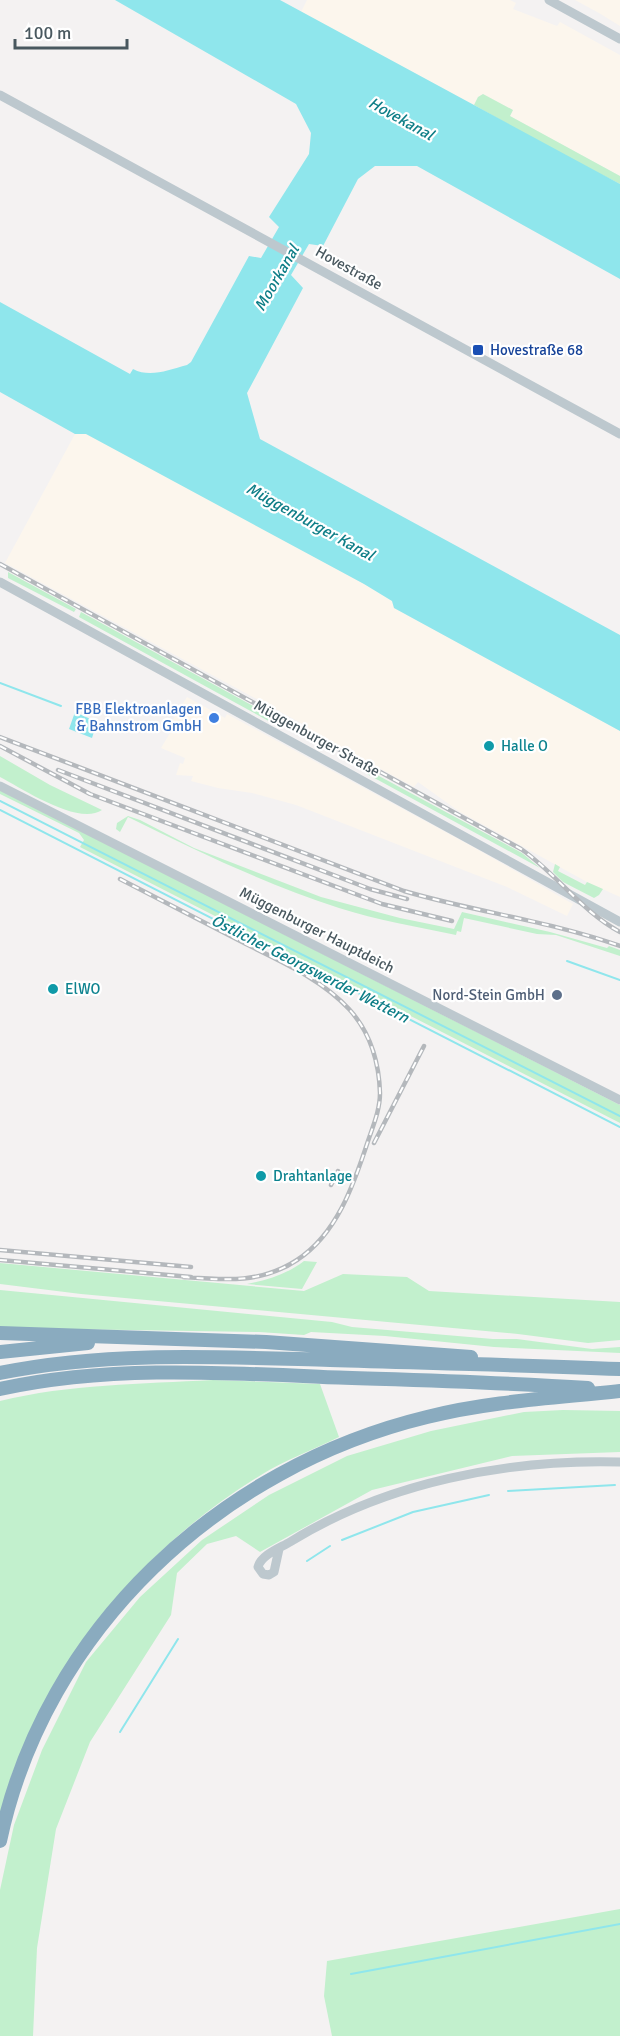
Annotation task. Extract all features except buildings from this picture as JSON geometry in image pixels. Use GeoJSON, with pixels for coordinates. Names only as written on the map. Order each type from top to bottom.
{"type":"FeatureCollection","features":[{"type":"Feature","properties":{"kind":"highway"},"geometry":{"type":"LineString","coordinates":[[0,1334],[346,1346],[571,1367]]}},
{"type":"Feature","properties":{"kind":"highway"},"geometry":{"type":"LineString","coordinates":[[0,1352],[141,1338]]}},
{"type":"Feature","properties":{"kind":"highway"},"geometry":{"type":"LineString","coordinates":[[0,1373],[85,1361],[174,1358],[620,1369]]}},
{"type":"Feature","properties":{"kind":"highway"},"geometry":{"type":"LineString","coordinates":[[0,1389],[87,1375],[264,1374],[537,1385],[620,1391]]}},
{"type":"Feature","properties":{"kind":"highway"},"geometry":{"type":"LineString","coordinates":[[0,1841],[15,1786],[31,1745],[52,1701],[79,1657],[130,1590],[194,1530],[263,1482],[304,1460],[373,1433],[427,1417],[478,1407],[620,1391]]}},
{"type":"Feature","properties":{"kind":"street"},"geometry":{"type":"LineString","coordinates":[[549,0],[620,39]]}},
{"type":"Feature","properties":{"kind":"street","name":"Hovestraße"},"geometry":{"type":"LineString","coordinates":[[0,95],[620,434]]}},
{"type":"Feature","properties":{"kind":"street","name":"Müggenburger Straße"},"geometry":{"type":"LineString","coordinates":[[0,582],[620,922]]}},
{"type":"Feature","properties":{"kind":"street","name":"Müggenburger Hauptdeich"},"geometry":{"type":"LineString","coordinates":[[0,786],[620,1100]]}},
{"type":"Feature","properties":{"kind":"street"},"geometry":{"type":"LineString","coordinates":[[279,1549],[325,1522],[357,1508],[429,1484],[531,1465],[620,1462]]}},
{"type":"Feature","properties":{"kind":"shaded area"},"geometry":{"type":"Polygon","coordinates":[[[307,0],[510,0],[516,3],[513,9],[557,26],[560,22],[620,55],[620,176],[510,116],[513,110],[483,94],[478,97],[474,105],[301,12],[307,0]]]}},
{"type":"Feature","properties":{"kind":"shaded area"},"geometry":{"type":"Polygon","coordinates":[[[575,0],[620,0],[620,26],[599,13],[575,0]]]}},
{"type":"Feature","properties":{"kind":"shaded area"},"geometry":{"type":"Polygon","coordinates":[[[75,434],[86,434],[170,478],[364,584],[392,601],[394,608],[620,731],[620,897],[587,882],[460,812],[418,782],[414,787],[316,734],[301,723],[5,563],[75,434]]]}},
{"type":"Feature","properties":{"kind":"shaded area"},"geometry":{"type":"Polygon","coordinates":[[[187,697],[225,718],[227,714],[473,847],[573,904],[567,916],[507,887],[296,805],[252,793],[191,781],[193,776],[176,775],[180,763],[183,764],[185,758],[161,748],[170,733],[166,731],[187,697]]]}},
{"type":"Feature","properties":{"kind":"green space"},"geometry":{"type":"Polygon","coordinates":[[[483,94],[513,110],[510,116],[620,176],[620,184],[474,105],[478,97],[483,94]]]}},
{"type":"Feature","properties":{"kind":"green space"},"geometry":{"type":"Polygon","coordinates":[[[8,572],[76,609],[74,612],[8,578],[8,572]]]}},
{"type":"Feature","properties":{"kind":"green space"},"geometry":{"type":"Polygon","coordinates":[[[81,612],[277,719],[276,725],[79,617],[81,612]]]}},
{"type":"Feature","properties":{"kind":"green space"},"geometry":{"type":"Polygon","coordinates":[[[0,756],[50,785],[102,810],[92,814],[79,813],[65,810],[36,797],[0,777],[0,756]]]}},
{"type":"Feature","properties":{"kind":"green space"},"geometry":{"type":"Polygon","coordinates":[[[366,769],[522,853],[540,868],[367,774],[366,769]]]}},
{"type":"Feature","properties":{"kind":"green space"},"geometry":{"type":"Polygon","coordinates":[[[0,790],[620,1105],[620,1123],[80,847],[84,840],[79,833],[0,794],[0,790]]]}},
{"type":"Feature","properties":{"kind":"green space"},"geometry":{"type":"Polygon","coordinates":[[[128,816],[194,848],[321,897],[400,918],[454,929],[462,912],[550,932],[607,948],[609,946],[620,950],[620,956],[556,935],[537,934],[464,918],[461,932],[457,931],[456,935],[353,912],[258,878],[205,854],[128,817],[120,832],[116,829],[117,823],[128,816]]]}},
{"type":"Feature","properties":{"kind":"green space"},"geometry":{"type":"Polygon","coordinates":[[[555,864],[560,867],[558,871],[585,885],[587,882],[603,889],[594,898],[563,882],[553,872],[555,864]]]}},
{"type":"Feature","properties":{"kind":"green space"},"geometry":{"type":"Polygon","coordinates":[[[304,1261],[317,1262],[302,1289],[247,1284],[277,1276],[304,1261]]]}},
{"type":"Feature","properties":{"kind":"green space"},"geometry":{"type":"Polygon","coordinates":[[[0,1263],[304,1291],[343,1274],[407,1277],[429,1291],[620,1302],[620,1340],[588,1343],[518,1334],[81,1294],[0,1284],[0,1263]]]}},
{"type":"Feature","properties":{"kind":"green space"},"geometry":{"type":"Polygon","coordinates":[[[0,1290],[332,1322],[352,1327],[517,1339],[592,1349],[620,1347],[620,1353],[494,1347],[385,1336],[311,1332],[304,1335],[259,1332],[0,1328],[0,1290]]]}},
{"type":"Feature","properties":{"kind":"green space"},"geometry":{"type":"Polygon","coordinates":[[[213,1380],[320,1384],[339,1437],[270,1470],[220,1502],[182,1532],[114,1601],[85,1639],[35,1721],[15,1766],[0,1814],[0,1401],[79,1388],[213,1380]]]}},
{"type":"Feature","properties":{"kind":"green space"},"geometry":{"type":"Polygon","coordinates":[[[620,1411],[620,1452],[512,1456],[372,1490],[260,1552],[236,1536],[207,1544],[177,1573],[171,1615],[90,1742],[56,1829],[37,1948],[33,2036],[0,2036],[0,1890],[14,1825],[42,1750],[86,1662],[140,1597],[202,1540],[269,1495],[347,1456],[431,1431],[524,1412],[620,1411]]]}},
{"type":"Feature","properties":{"kind":"green space"},"geometry":{"type":"Polygon","coordinates":[[[620,1909],[620,2036],[332,2036],[324,1996],[327,1961],[620,1909]]]}},
{"type":"Feature","properties":{"kind":"water"},"geometry":{"type":"Polygon","coordinates":[[[115,0],[280,0],[620,184],[620,279],[417,166],[375,166],[358,179],[323,246],[309,244],[291,275],[303,288],[247,393],[260,439],[620,635],[620,731],[394,608],[392,601],[364,584],[86,434],[75,434],[0,392],[0,302],[130,374],[133,369],[146,373],[159,372],[191,362],[249,256],[261,258],[279,227],[269,217],[309,154],[311,133],[296,104],[115,0]]]}},
{"type":"Feature","properties":{"kind":"water"},"geometry":{"type":"Polygon","coordinates":[[[75,712],[97,722],[92,738],[69,729],[75,712]]]}},
{"type":"Feature","properties":{"kind":"waterway"},"geometry":{"type":"LineString","coordinates":[[0,683],[61,706]]}},
{"type":"Feature","properties":{"kind":"waterway"},"geometry":{"type":"LineString","coordinates":[[0,801],[620,1116]]}},
{"type":"Feature","properties":{"kind":"waterway","name":"Östlicher Georgswerder Wettern"},"geometry":{"type":"LineString","coordinates":[[0,810],[620,1127]]}},
{"type":"Feature","properties":{"kind":"waterway"},"geometry":{"type":"LineString","coordinates":[[567,961],[620,980]]}},
{"type":"Feature","properties":{"kind":"waterway"},"geometry":{"type":"LineString","coordinates":[[508,1491],[615,1485]]}},
{"type":"Feature","properties":{"kind":"waterway"},"geometry":{"type":"LineString","coordinates":[[342,1540],[413,1512],[489,1495]]}},
{"type":"Feature","properties":{"kind":"waterway"},"geometry":{"type":"LineString","coordinates":[[307,1561],[330,1546]]}},
{"type":"Feature","properties":{"kind":"waterway"},"geometry":{"type":"LineString","coordinates":[[120,1732],[178,1639]]}},
{"type":"Feature","properties":{"kind":"waterway"},"geometry":{"type":"LineString","coordinates":[[351,1974],[620,1924]]}},
{"type":"Feature","properties":{"kind":"railway"},"geometry":{"type":"LineString","coordinates":[[0,564],[521,849],[546,869],[593,914],[620,932]]}},
{"type":"Feature","properties":{"kind":"railway"},"geometry":{"type":"LineString","coordinates":[[0,737],[404,891],[540,923],[620,946]]}},
{"type":"Feature","properties":{"kind":"railway"},"geometry":{"type":"LineString","coordinates":[[0,746],[90,794],[382,904],[452,921]]}},
{"type":"Feature","properties":{"kind":"railway"},"geometry":{"type":"LineString","coordinates":[[58,770],[370,889],[407,899]]}},
{"type":"Feature","properties":{"kind":"railway"},"geometry":{"type":"LineString","coordinates":[[120,879],[314,980],[338,998],[363,1027],[378,1070],[380,1093],[378,1112],[357,1174],[333,1222],[311,1249],[283,1268],[256,1277],[242,1279],[183,1277]]}},
{"type":"Feature","properties":{"kind":"railway"},"geometry":{"type":"LineString","coordinates":[[374,1143],[424,1046]]}},
{"type":"Feature","properties":{"kind":"railway"},"geometry":{"type":"LineString","coordinates":[[331,1185],[338,1171]]}},
{"type":"Feature","properties":{"kind":"railway"},"geometry":{"type":"LineString","coordinates":[[0,1250],[191,1267]]}},
{"type":"Feature","properties":{"kind":"railway"},"geometry":{"type":"LineString","coordinates":[[0,1260],[191,1277]]}},
{"type":"Feature","properties":{"kind":"place","name":"Hovestraße 68"},"geometry":{"type":"Point","coordinates":[478,350]}},
{"type":"Feature","properties":{"kind":"place","name":"FBB Elektroanlagen & Bahnstrom GmbH"},"geometry":{"type":"Point","coordinates":[214,718]}},
{"type":"Feature","properties":{"kind":"place","name":"Halle O"},"geometry":{"type":"Point","coordinates":[489,746]}},
{"type":"Feature","properties":{"kind":"place","name":"ElWO"},"geometry":{"type":"Point","coordinates":[53,989]}},
{"type":"Feature","properties":{"kind":"place","name":"Nord-Stein GmbH"},"geometry":{"type":"Point","coordinates":[557,995]}},
{"type":"Feature","properties":{"kind":"place","name":"Drahtanlage"},"geometry":{"type":"Point","coordinates":[261,1176]}},
{"type":"Feature","properties":{"kind":"water label","name":"Hovekanal"},"geometry":{"type":"Point","coordinates":[401,119]}},
{"type":"Feature","properties":{"kind":"water label","name":"Moorkanal"},"geometry":{"type":"Point","coordinates":[277,278]}},
{"type":"Feature","properties":{"kind":"water label","name":"Müggenburger Kanal"},"geometry":{"type":"Point","coordinates":[310,522]}}]}
